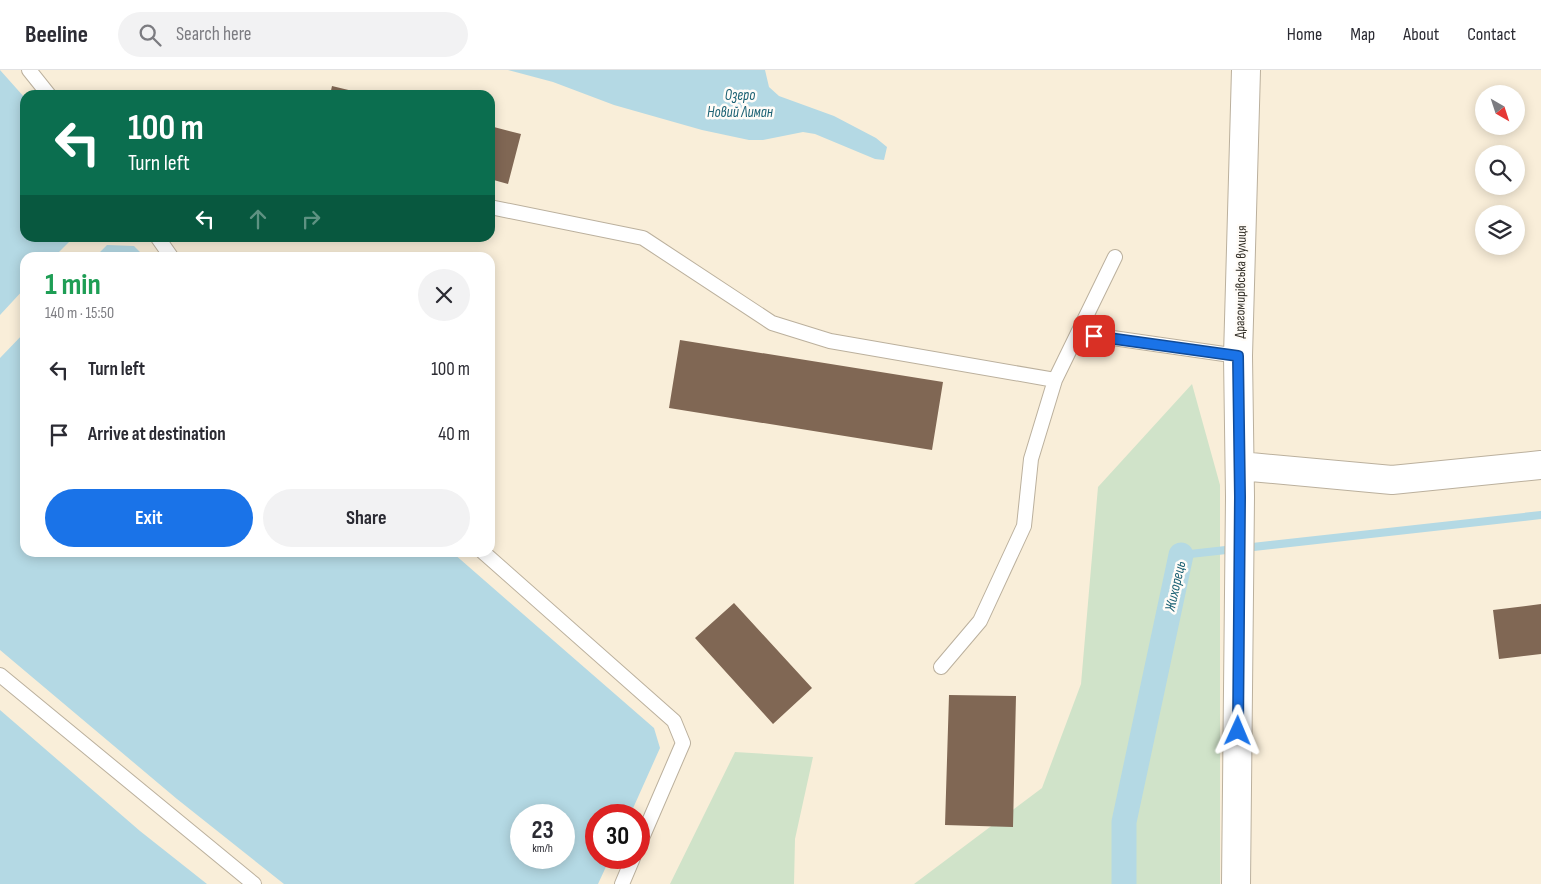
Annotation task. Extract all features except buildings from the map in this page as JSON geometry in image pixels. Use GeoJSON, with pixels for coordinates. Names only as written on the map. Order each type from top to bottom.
{"type":"FeatureCollection","features":[{"type":"Feature","properties":{"kind":"street","name":"Драгомирівська вулиця"},"geometry":{"type":"LineString","coordinates":[[1236,884],[1240,497],[1238,356],[1246,70]]}},
{"type":"Feature","properties":{"kind":"street"},"geometry":{"type":"LineString","coordinates":[[1240,466],[1392,480],[1541,465]]}},
{"type":"Feature","properties":{"kind":"lane"},"geometry":{"type":"LineString","coordinates":[[29,70],[45,90]]}},
{"type":"Feature","properties":{"kind":"lane"},"geometry":{"type":"LineString","coordinates":[[495,208],[590,225],[643,238],[772,323],[780,326],[830,341],[1055,380]]}},
{"type":"Feature","properties":{"kind":"lane"},"geometry":{"type":"LineString","coordinates":[[941,667],[980,621],[1024,526],[1031,459],[1055,380],[1115,257]]}},
{"type":"Feature","properties":{"kind":"lane"},"geometry":{"type":"LineString","coordinates":[[1078,333],[1238,356]]}},
{"type":"Feature","properties":{"kind":"lane"},"geometry":{"type":"LineString","coordinates":[[489,557],[674,721],[683,743],[650,820]]}},
{"type":"Feature","properties":{"kind":"lane"},"geometry":{"type":"LineString","coordinates":[[0,675],[254,884]]}},
{"type":"Feature","properties":{"kind":"lane"},"geometry":{"type":"LineString","coordinates":[[622,884],[628,869]]}},
{"type":"Feature","properties":{"kind":"green space"},"geometry":{"type":"Polygon","coordinates":[[[1192,384],[1220,485],[1220,884],[914,884],[1042,788],[1081,684],[1098,487],[1192,384]]]}},
{"type":"Feature","properties":{"kind":"green space"},"geometry":{"type":"Polygon","coordinates":[[[735,752],[813,757],[795,839],[794,884],[670,884],[735,752]]]}},
{"type":"Feature","properties":{"kind":"water"},"geometry":{"type":"Polygon","coordinates":[[[0,70],[20,92],[20,242],[69,242],[59,252],[20,252],[20,293],[0,315],[0,70]]]}},
{"type":"Feature","properties":{"kind":"water","name":"Озеро Новий Лиман"},"geometry":{"type":"Polygon","coordinates":[[[508,70],[765,70],[769,87],[779,96],[834,116],[876,138],[887,147],[884,160],[875,159],[815,134],[803,132],[763,140],[749,140],[702,130],[614,105],[553,82],[508,70]]]}},
{"type":"Feature","properties":{"kind":"water"},"geometry":{"type":"Polygon","coordinates":[[[107,245],[134,246],[140,252],[100,252],[107,245]]]}},
{"type":"Feature","properties":{"kind":"water"},"geometry":{"type":"Polygon","coordinates":[[[20,337],[20,557],[458,557],[654,728],[660,748],[635,804],[585,804],[585,869],[605,869],[598,884],[284,884],[177,799],[0,650],[0,358],[20,337]]]}},
{"type":"Feature","properties":{"kind":"water"},"geometry":{"type":"Polygon","coordinates":[[[0,710],[140,831],[207,884],[0,884],[0,710]]]}},
{"type":"Feature","properties":{"kind":"waterway","name":"Жихорець"},"geometry":{"type":"LineString","coordinates":[[1181,555],[1541,515]]}},
{"type":"Feature","properties":{"kind":"waterway","name":"Жихорець"},"geometry":{"type":"LineString","coordinates":[[1124,884],[1124,822],[1181,555]]}},
{"type":"Feature","properties":{"kind":"route"},"geometry":{"type":"LineString","coordinates":[[1094,336],[1238,356],[1240,497],[1238,731]]}}]}
